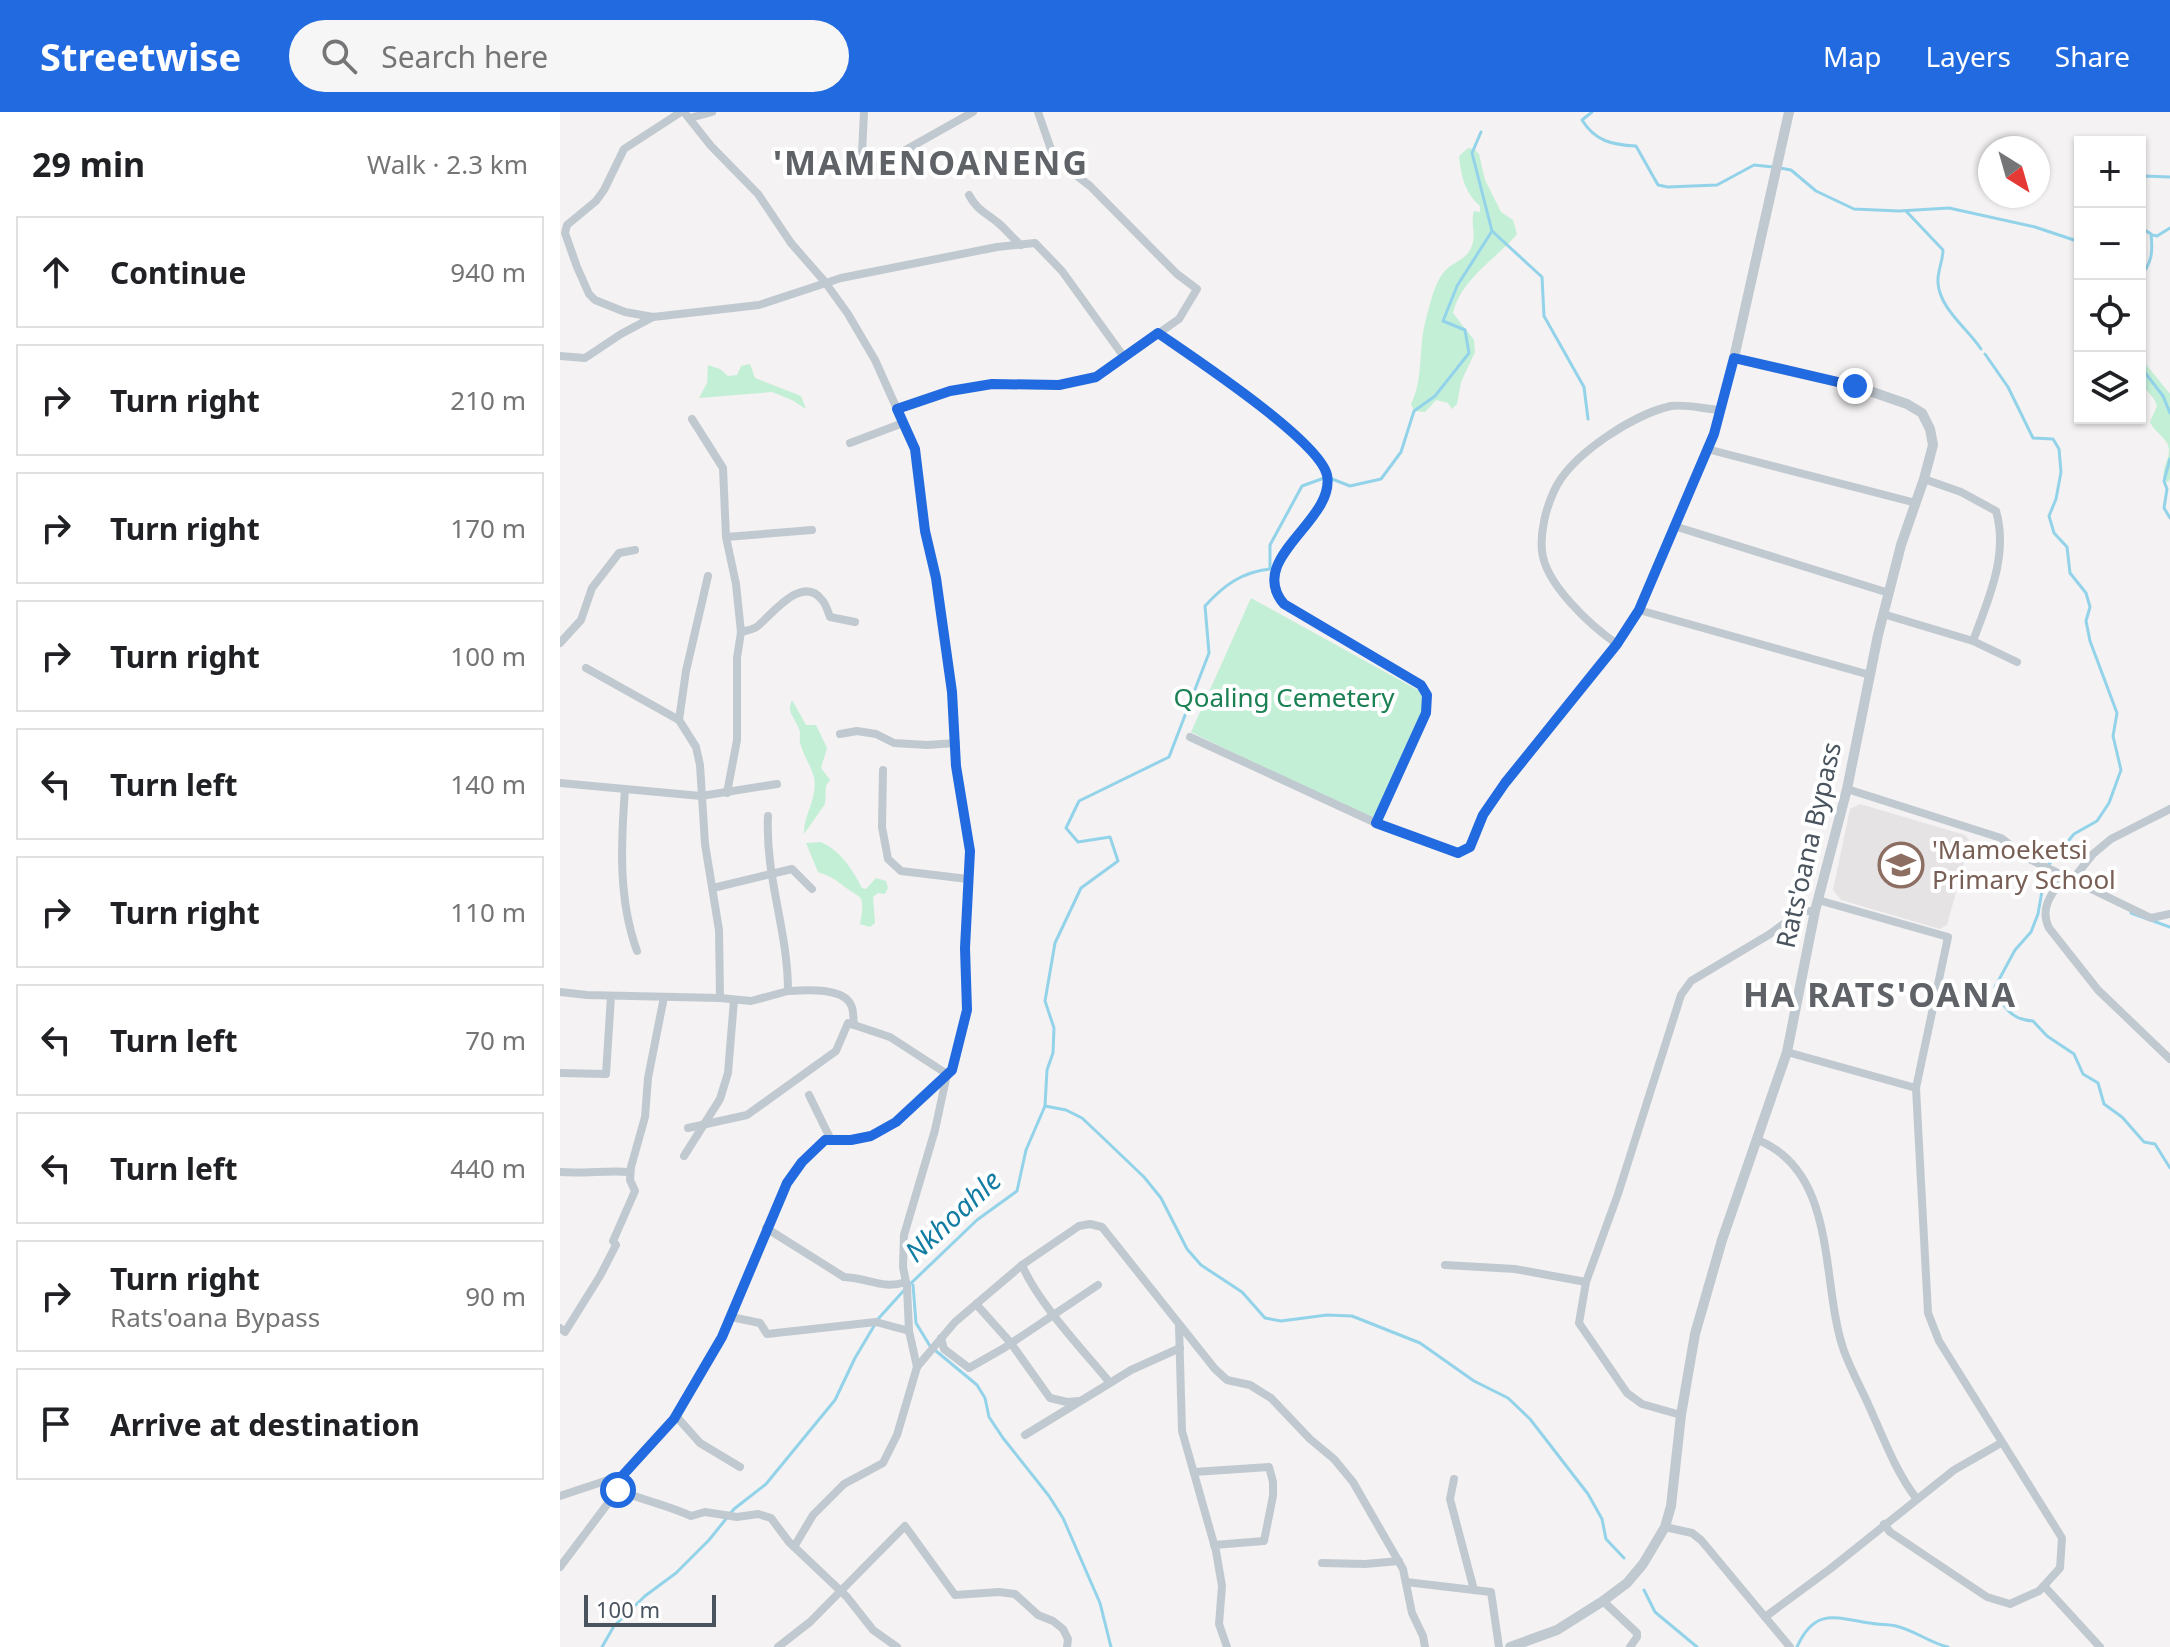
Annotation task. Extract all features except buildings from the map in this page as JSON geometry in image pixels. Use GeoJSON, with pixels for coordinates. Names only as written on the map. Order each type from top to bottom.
{"type":"FeatureCollection","features":[{"type":"Feature","properties":{"kind":"street"},"geometry":{"type":"LineString","coordinates":[[712,112],[685,114],[624,149],[596,201],[567,225],[565,233],[589,294],[595,300],[625,312],[653,317],[759,305],[825,282],[997,247],[1035,243],[1062,271],[1124,357]]}},
{"type":"Feature","properties":{"kind":"street"},"geometry":{"type":"LineString","coordinates":[[864,112],[861,175],[973,112]]}},
{"type":"Feature","properties":{"kind":"street"},"geometry":{"type":"LineString","coordinates":[[897,409],[950,391],[992,384],[1059,385],[1096,377],[1179,319],[1197,289],[1177,274],[1090,186],[1054,158],[1038,112]]}},
{"type":"Feature","properties":{"kind":"street"},"geometry":{"type":"LineString","coordinates":[[1190,737],[1376,823],[1458,853],[1470,847],[1483,815],[1505,783],[1617,644],[1639,610],[1707,449],[1720,410],[1789,112]]}},
{"type":"Feature","properties":{"kind":"street"},"geometry":{"type":"LineString","coordinates":[[560,1567],[618,1490],[623,1475],[676,1416],[722,1337],[766,1228],[787,1183],[802,1162],[825,1140],[871,1136],[896,1122],[952,1070],[967,1010],[965,948],[970,851],[956,766],[952,692],[925,531],[915,449],[875,360],[848,314],[791,243],[758,194],[685,114]]}},
{"type":"Feature","properties":{"kind":"street"},"geometry":{"type":"LineString","coordinates":[[969,195],[977,209],[999,223],[1021,245]]}},
{"type":"Feature","properties":{"kind":"street"},"geometry":{"type":"LineString","coordinates":[[560,356],[585,358],[653,317]]}},
{"type":"Feature","properties":{"kind":"street"},"geometry":{"type":"LineString","coordinates":[[1158,333],[1238,388],[1294,435],[1324,467],[1327,477],[1325,499],[1279,559],[1274,583],[1278,597],[1284,604],[1421,685],[1427,695],[1426,713],[1376,823]]}},
{"type":"Feature","properties":{"kind":"street","name":"Rats'oana Bypass"},"geometry":{"type":"LineString","coordinates":[[1510,1647],[1531,1644],[1557,1630],[1627,1583],[1643,1564],[1665,1527],[1671,1506],[1681,1415],[1698,1324],[1722,1240],[1787,1052],[1815,911],[1847,789],[1883,614],[1933,445],[1922,413],[1907,404],[1855,386],[1734,358]]}},
{"type":"Feature","properties":{"kind":"street"},"geometry":{"type":"LineString","coordinates":[[1617,644],[1593,628],[1553,580],[1542,553],[1543,526],[1554,489],[1586,453],[1646,414],[1674,406],[1720,410]]}},
{"type":"Feature","properties":{"kind":"street"},"geometry":{"type":"LineString","coordinates":[[692,419],[723,468],[726,537],[736,584],[741,632],[737,658],[737,740],[727,793]]}},
{"type":"Feature","properties":{"kind":"street"},"geometry":{"type":"LineString","coordinates":[[850,443],[903,423]]}},
{"type":"Feature","properties":{"kind":"street"},"geometry":{"type":"LineString","coordinates":[[1707,449],[1916,503]]}},
{"type":"Feature","properties":{"kind":"street"},"geometry":{"type":"LineString","coordinates":[[1924,479],[1961,492],[1996,511],[2002,531],[1999,564],[1973,641]]}},
{"type":"Feature","properties":{"kind":"street"},"geometry":{"type":"LineString","coordinates":[[1674,526],[1889,593]]}},
{"type":"Feature","properties":{"kind":"street"},"geometry":{"type":"LineString","coordinates":[[726,537],[812,530]]}},
{"type":"Feature","properties":{"kind":"street"},"geometry":{"type":"LineString","coordinates":[[560,643],[581,620],[592,588],[619,553],[635,550]]}},
{"type":"Feature","properties":{"kind":"street"},"geometry":{"type":"LineString","coordinates":[[679,720],[686,671],[708,576]]}},
{"type":"Feature","properties":{"kind":"street"},"geometry":{"type":"LineString","coordinates":[[741,632],[756,628],[775,607],[804,591],[822,599],[830,617],[855,622]]}},
{"type":"Feature","properties":{"kind":"street"},"geometry":{"type":"LineString","coordinates":[[1639,610],[1870,675]]}},
{"type":"Feature","properties":{"kind":"street"},"geometry":{"type":"LineString","coordinates":[[1883,614],[1973,641],[2017,662]]}},
{"type":"Feature","properties":{"kind":"street"},"geometry":{"type":"LineString","coordinates":[[586,668],[679,720],[696,747],[705,844],[719,930],[720,998]]}},
{"type":"Feature","properties":{"kind":"street"},"geometry":{"type":"LineString","coordinates":[[840,734],[857,731],[876,734],[894,743],[956,743]]}},
{"type":"Feature","properties":{"kind":"street"},"geometry":{"type":"LineString","coordinates":[[883,770],[882,827],[888,859],[901,871],[968,879]]}},
{"type":"Feature","properties":{"kind":"street"},"geometry":{"type":"LineString","coordinates":[[560,783],[701,796],[777,784]]}},
{"type":"Feature","properties":{"kind":"street"},"geometry":{"type":"LineString","coordinates":[[625,789],[621,855],[627,909],[637,951]]}},
{"type":"Feature","properties":{"kind":"street"},"geometry":{"type":"LineString","coordinates":[[1847,789],[2001,838],[2027,858],[2151,918],[2170,914]]}},
{"type":"Feature","properties":{"kind":"street"},"geometry":{"type":"LineString","coordinates":[[2170,809],[2111,839],[2068,878],[2044,910],[2044,919],[2049,928],[2098,990],[2170,1059]]}},
{"type":"Feature","properties":{"kind":"street"},"geometry":{"type":"LineString","coordinates":[[768,816],[766,843],[785,947],[788,991]]}},
{"type":"Feature","properties":{"kind":"street"},"geometry":{"type":"LineString","coordinates":[[713,888],[792,869],[812,889]]}},
{"type":"Feature","properties":{"kind":"street"},"geometry":{"type":"LineString","coordinates":[[1818,900],[1948,937],[1916,1088],[1931,1322],[2001,1443],[2062,1538],[2060,1568],[2045,1587],[2010,1604],[1987,1597],[1890,1532],[1884,1524]]}},
{"type":"Feature","properties":{"kind":"street"},"geometry":{"type":"LineString","coordinates":[[1681,1415],[1642,1404],[1627,1393],[1579,1323],[1586,1282],[1618,1194],[1681,995],[1691,981],[1770,934],[1801,911],[1815,911]]}},
{"type":"Feature","properties":{"kind":"street"},"geometry":{"type":"LineString","coordinates":[[560,992],[751,1001],[788,991],[830,993],[845,997],[851,1004],[854,1025]]}},
{"type":"Feature","properties":{"kind":"street"},"geometry":{"type":"LineString","coordinates":[[560,1073],[606,1074],[611,996]]}},
{"type":"Feature","properties":{"kind":"street"},"geometry":{"type":"LineString","coordinates":[[560,1328],[565,1332],[616,1245],[613,1241],[635,1191],[630,1172],[645,1117],[648,1078],[664,997]]}},
{"type":"Feature","properties":{"kind":"street"},"geometry":{"type":"LineString","coordinates":[[684,1156],[720,1099],[728,1073],[734,1000]]}},
{"type":"Feature","properties":{"kind":"street"},"geometry":{"type":"LineString","coordinates":[[688,1128],[747,1115],[836,1051],[848,1023],[890,1037],[947,1074]]}},
{"type":"Feature","properties":{"kind":"street"},"geometry":{"type":"LineString","coordinates":[[1787,1052],[1916,1088]]}},
{"type":"Feature","properties":{"kind":"street"},"geometry":{"type":"LineString","coordinates":[[917,1367],[909,1331],[903,1267],[904,1235],[935,1130],[947,1074]]}},
{"type":"Feature","properties":{"kind":"street"},"geometry":{"type":"LineString","coordinates":[[809,1095],[831,1140]]}},
{"type":"Feature","properties":{"kind":"street"},"geometry":{"type":"LineString","coordinates":[[1758,1140],[1789,1163],[1813,1197],[1843,1349],[1880,1431],[1916,1498]]}},
{"type":"Feature","properties":{"kind":"street"},"geometry":{"type":"LineString","coordinates":[[560,1172],[630,1172]]}},
{"type":"Feature","properties":{"kind":"street"},"geometry":{"type":"LineString","coordinates":[[794,1547],[813,1515],[844,1484],[883,1463],[897,1435],[917,1367],[955,1322],[1022,1265],[1079,1226],[1090,1224],[1102,1227],[1227,1380],[1250,1385],[1271,1398],[1334,1459],[1353,1482],[1399,1561],[1412,1613],[1425,1647]]}},
{"type":"Feature","properties":{"kind":"street"},"geometry":{"type":"LineString","coordinates":[[766,1228],[844,1277],[859,1277],[879,1285],[892,1286],[906,1282]]}},
{"type":"Feature","properties":{"kind":"street"},"geometry":{"type":"LineString","coordinates":[[1022,1265],[1026,1276],[1110,1383]]}},
{"type":"Feature","properties":{"kind":"street"},"geometry":{"type":"LineString","coordinates":[[1445,1265],[1515,1269],[1586,1282]]}},
{"type":"Feature","properties":{"kind":"street"},"geometry":{"type":"LineString","coordinates":[[941,1338],[944,1349],[969,1368],[1098,1285]]}},
{"type":"Feature","properties":{"kind":"street"},"geometry":{"type":"LineString","coordinates":[[976,1304],[1010,1342],[1050,1398],[1079,1401]]}},
{"type":"Feature","properties":{"kind":"street"},"geometry":{"type":"LineString","coordinates":[[731,1317],[760,1323],[767,1334],[876,1322],[909,1331]]}},
{"type":"Feature","properties":{"kind":"street"},"geometry":{"type":"LineString","coordinates":[[1179,1325],[1182,1431],[1214,1545],[1222,1586],[1219,1624],[1227,1647]]}},
{"type":"Feature","properties":{"kind":"street"},"geometry":{"type":"LineString","coordinates":[[1025,1435],[1131,1370],[1180,1348]]}},
{"type":"Feature","properties":{"kind":"street"},"geometry":{"type":"LineString","coordinates":[[676,1416],[700,1443],[740,1467]]}},
{"type":"Feature","properties":{"kind":"street"},"geometry":{"type":"LineString","coordinates":[[1765,1617],[1830,1569],[1916,1498],[1954,1470],[2001,1443]]}},
{"type":"Feature","properties":{"kind":"street"},"geometry":{"type":"LineString","coordinates":[[1194,1472],[1269,1467],[1273,1482],[1264,1541],[1214,1545]]}},
{"type":"Feature","properties":{"kind":"street"},"geometry":{"type":"LineString","coordinates":[[560,1496],[623,1475]]}},
{"type":"Feature","properties":{"kind":"street"},"geometry":{"type":"LineString","coordinates":[[1454,1479],[1450,1499],[1474,1590]]}},
{"type":"Feature","properties":{"kind":"street"},"geometry":{"type":"LineString","coordinates":[[618,1490],[673,1507],[691,1516],[705,1512],[737,1517],[758,1514],[771,1518],[794,1547],[841,1591],[873,1630],[897,1647]]}},
{"type":"Feature","properties":{"kind":"street"},"geometry":{"type":"LineString","coordinates":[[778,1647],[810,1622],[905,1526],[955,1595],[1015,1594],[1038,1615],[1063,1629],[1068,1639],[1067,1647]]}},
{"type":"Feature","properties":{"kind":"street"},"geometry":{"type":"LineString","coordinates":[[1665,1527],[1692,1533],[1701,1540],[1790,1647]]}},
{"type":"Feature","properties":{"kind":"street"},"geometry":{"type":"LineString","coordinates":[[1322,1563],[1399,1561]]}},
{"type":"Feature","properties":{"kind":"street"},"geometry":{"type":"LineString","coordinates":[[1406,1582],[1491,1592],[1499,1647]]}},
{"type":"Feature","properties":{"kind":"street"},"geometry":{"type":"LineString","coordinates":[[2045,1587],[2100,1647]]}},
{"type":"Feature","properties":{"kind":"street"},"geometry":{"type":"LineString","coordinates":[[1603,1601],[1637,1633],[1630,1647]]}},
{"type":"Feature","properties":{"kind":"shaded area","name":"'Mamoeketsi Primary School"},"geometry":{"type":"Polygon","coordinates":[[[1860,804],[1965,835],[1970,841],[1947,925],[1940,929],[1841,900],[1833,890],[1850,809],[1860,804]]]}},
{"type":"Feature","properties":{"kind":"green space"},"geometry":{"type":"Polygon","coordinates":[[[1468,148],[1479,154],[1485,180],[1501,212],[1513,220],[1517,234],[1471,280],[1457,301],[1453,313],[1474,340],[1475,352],[1461,382],[1457,404],[1452,409],[1448,403],[1436,400],[1425,412],[1414,411],[1411,404],[1418,384],[1424,329],[1433,294],[1444,272],[1469,252],[1473,243],[1474,211],[1480,212],[1480,206],[1467,190],[1461,170],[1459,156],[1468,148]]]}},
{"type":"Feature","properties":{"kind":"green space"},"geometry":{"type":"Polygon","coordinates":[[[750,364],[755,378],[801,396],[806,409],[772,392],[699,398],[707,383],[708,365],[728,376],[737,375],[741,366],[750,364]]]}},
{"type":"Feature","properties":{"kind":"green space"},"geometry":{"type":"Polygon","coordinates":[[[2146,364],[2170,394],[2170,479],[2168,482],[2164,481],[2163,476],[2169,449],[2150,422],[2157,406],[2146,389],[2146,364]]]}},
{"type":"Feature","properties":{"kind":"green space","name":"Qoaling Cemetery"},"geometry":{"type":"Polygon","coordinates":[[[1251,598],[1427,695],[1426,713],[1376,823],[1191,732],[1251,598]]]}},
{"type":"Feature","properties":{"kind":"green space"},"geometry":{"type":"Polygon","coordinates":[[[792,700],[806,725],[816,725],[827,748],[821,768],[830,780],[826,786],[825,804],[804,834],[815,785],[801,746],[800,731],[791,712],[792,700]]]}},
{"type":"Feature","properties":{"kind":"green space"},"geometry":{"type":"Polygon","coordinates":[[[821,842],[841,856],[862,888],[866,889],[876,878],[886,881],[888,888],[885,894],[878,893],[873,897],[875,923],[870,927],[860,924],[860,898],[833,878],[818,872],[806,843],[821,842]]]}},
{"type":"Feature","properties":{"kind":"waterway"},"geometry":{"type":"LineString","coordinates":[[1592,112],[1582,120],[1587,127],[1605,140],[1636,146],[1658,185],[1717,185],[1754,165],[1773,167]]}},
{"type":"Feature","properties":{"kind":"waterway","name":"Nkhoahle"},"geometry":{"type":"LineString","coordinates":[[878,1319],[977,1220],[1017,1191],[1026,1150],[1045,1106],[1054,1028],[1045,1001],[1055,943],[1081,888],[1118,861],[1110,837],[1078,842],[1066,828],[1079,801],[1169,757],[1209,653],[1205,606],[1234,581],[1270,569],[1270,545],[1302,486],[1327,477],[1350,486],[1381,479],[1401,452],[1414,411],[1435,396],[1469,353],[1465,330],[1443,321],[1457,286],[1492,231],[1472,153],[1481,132]]}},
{"type":"Feature","properties":{"kind":"waterway"},"geometry":{"type":"LineString","coordinates":[[1780,168],[1791,170],[1816,191],[1854,209],[1899,211],[1949,208],[2035,227],[2074,240]]}},
{"type":"Feature","properties":{"kind":"waterway"},"geometry":{"type":"LineString","coordinates":[[2146,176],[2170,177]]}},
{"type":"Feature","properties":{"kind":"waterway"},"geometry":{"type":"LineString","coordinates":[[1906,211],[1943,250],[1938,279],[1940,292],[1949,310],[1981,349]]}},
{"type":"Feature","properties":{"kind":"waterway"},"geometry":{"type":"LineString","coordinates":[[2152,235],[2157,236],[2170,228]]}},
{"type":"Feature","properties":{"kind":"waterway"},"geometry":{"type":"LineString","coordinates":[[1492,231],[1542,277],[1544,316],[1584,387],[1588,419]]}},
{"type":"Feature","properties":{"kind":"waterway"},"geometry":{"type":"LineString","coordinates":[[2146,231],[2151,234],[2152,246],[2146,268]]}},
{"type":"Feature","properties":{"kind":"waterway"},"geometry":{"type":"LineString","coordinates":[[1985,354],[2008,387],[2033,438],[2053,439],[2059,449],[2061,472],[2049,516],[2054,533],[2067,547],[2070,573],[2086,593],[2090,607],[2086,621],[2090,641],[2117,713],[2113,736],[2121,770],[2109,803],[2097,821],[2074,834],[2046,868],[2038,914],[2031,932],[2015,950],[1995,987],[2004,1006],[2013,1015],[2033,1021],[2047,1036],[2074,1054],[2083,1074],[2098,1083],[2104,1104],[2122,1117],[2144,1142],[2155,1144],[2170,1168]]}},
{"type":"Feature","properties":{"kind":"waterway"},"geometry":{"type":"LineString","coordinates":[[2146,374],[2163,396],[2170,413]]}},
{"type":"Feature","properties":{"kind":"waterway"},"geometry":{"type":"LineString","coordinates":[[2170,459],[2164,481],[2167,489],[2164,508],[2170,518]]}},
{"type":"Feature","properties":{"kind":"waterway"},"geometry":{"type":"LineString","coordinates":[[2044,874],[2071,883]]}},
{"type":"Feature","properties":{"kind":"waterway"},"geometry":{"type":"LineString","coordinates":[[2131,913],[2170,927]]}},
{"type":"Feature","properties":{"kind":"waterway"},"geometry":{"type":"LineString","coordinates":[[1045,1106],[1066,1110],[1082,1118],[1144,1177],[1161,1198],[1187,1249],[1201,1265],[1242,1292],[1265,1318],[1281,1321],[1327,1315],[1352,1316],[1420,1343],[1474,1381],[1508,1398],[1530,1419],[1588,1494],[1602,1519],[1606,1539],[1624,1558]]}},
{"type":"Feature","properties":{"kind":"waterway"},"geometry":{"type":"LineString","coordinates":[[913,1285],[916,1323],[930,1346],[977,1385],[985,1398],[989,1417],[1063,1518],[1100,1603],[1111,1647]]}},
{"type":"Feature","properties":{"kind":"waterway","name":"Nkhoahle"},"geometry":{"type":"LineString","coordinates":[[602,1647],[614,1626],[645,1596],[676,1573],[734,1509],[766,1484],[835,1400],[874,1326]]}},
{"type":"Feature","properties":{"kind":"waterway"},"geometry":{"type":"LineString","coordinates":[[1644,1590],[1655,1612],[1697,1647]]}},
{"type":"Feature","properties":{"kind":"waterway"},"geometry":{"type":"LineString","coordinates":[[1797,1647],[1811,1626],[1828,1618],[1896,1626],[1948,1647]]}},
{"type":"Feature","properties":{"kind":"place","name":"'Mamoeketsi Primary School"},"geometry":{"type":"Point","coordinates":[1901,865]}},
{"type":"Feature","properties":{"kind":"district","name":"'MAMENOANENG"},"geometry":{"type":"Point","coordinates":[931,163]}},
{"type":"Feature","properties":{"kind":"district","name":"HA RATS'OANA"},"geometry":{"type":"Point","coordinates":[1880,995]}},
{"type":"Feature","properties":{"kind":"route"},"geometry":{"type":"LineString","coordinates":[[618,1490],[623,1475],[674,1419],[722,1337],[787,1183],[802,1162],[825,1140],[871,1136],[896,1122],[952,1070],[967,1010],[965,948],[970,851],[956,766],[952,692],[936,578],[925,531],[915,449],[897,409],[950,391],[992,384],[1059,385],[1096,377],[1158,333],[1238,388],[1294,435],[1324,467],[1327,477],[1325,499],[1279,559],[1274,583],[1278,597],[1284,604],[1421,685],[1427,695],[1426,713],[1376,823],[1458,853],[1470,847],[1483,815],[1505,783],[1617,644],[1639,610],[1714,434],[1734,358],[1855,386]]}}]}
